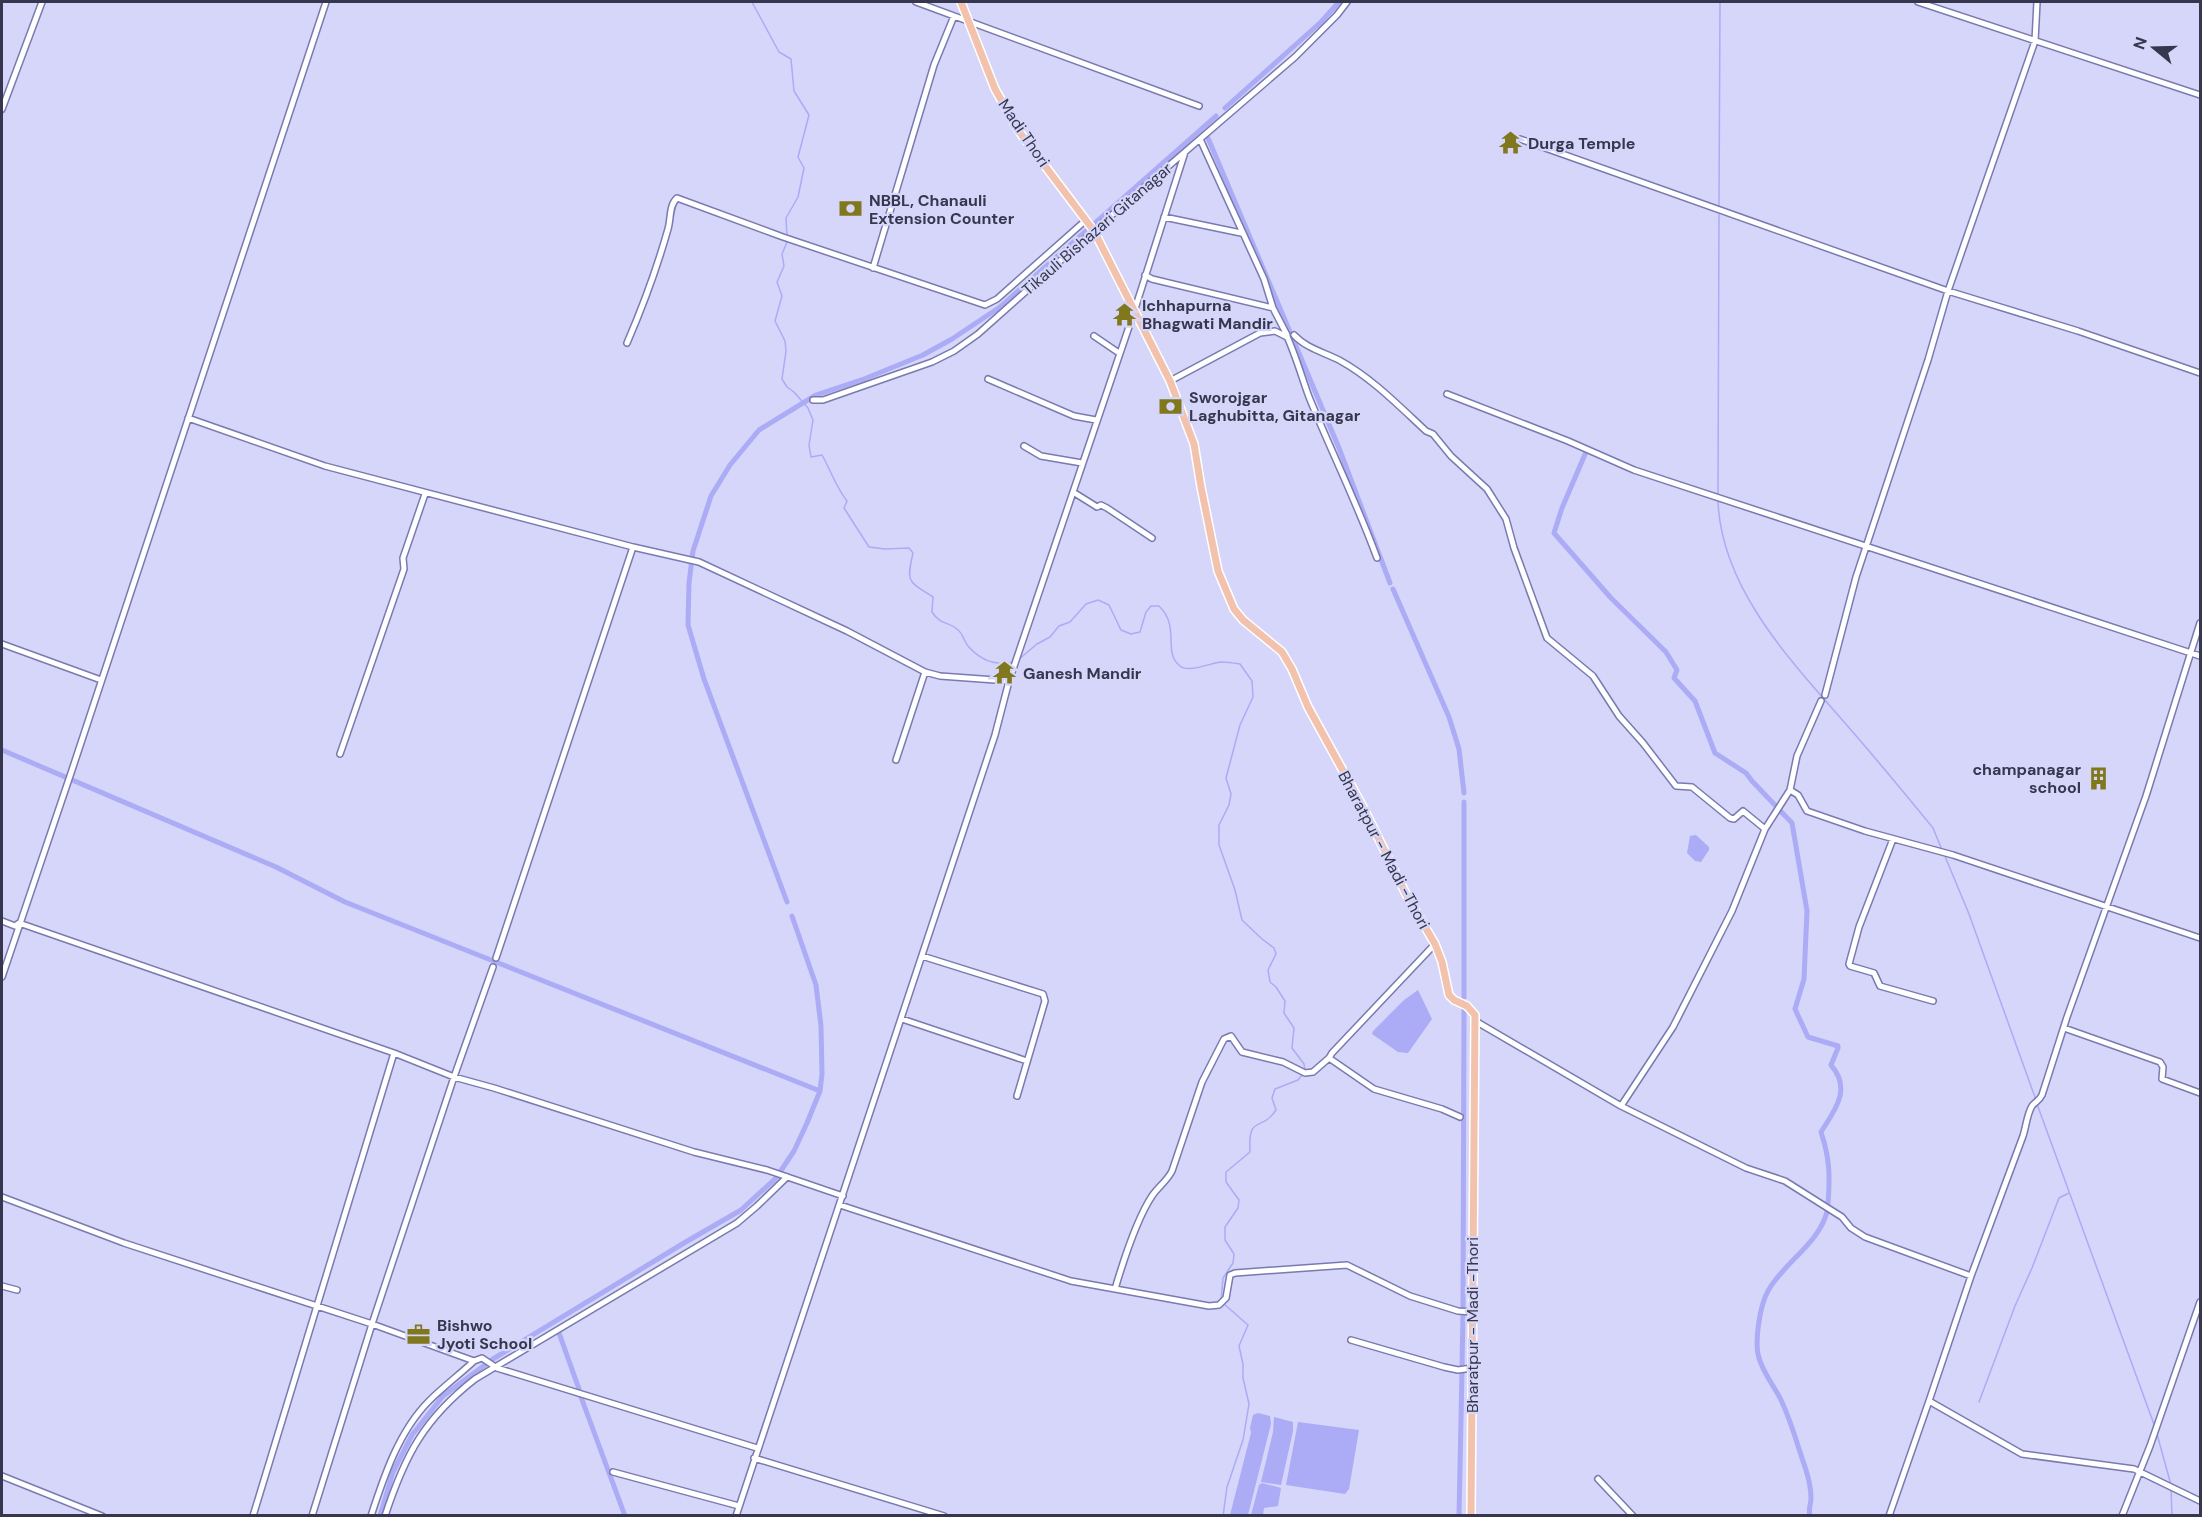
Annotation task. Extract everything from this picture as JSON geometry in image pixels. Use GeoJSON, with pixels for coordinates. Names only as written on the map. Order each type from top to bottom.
{"type":"FeatureCollection","features":[{"type":"Feature","properties":{"kind":"main road","name":"Madi Thori"},"geometry":{"type":"LineString","coordinates":[[961,2],[995,89],[1018,130],[1094,231]]}},
{"type":"Feature","properties":{"kind":"main road","name":"Bharatpur - Madi -Thori"},"geometry":{"type":"LineString","coordinates":[[1094,231],[1170,381],[1194,444],[1218,570],[1234,609],[1243,620],[1282,652],[1308,707],[1364,809],[1406,894],[1435,944],[1442,962],[1449,994],[1454,1000],[1472,1010],[1477,1022],[1473,1123],[1471,1515]]}},
{"type":"Feature","properties":{"kind":"street"},"geometry":{"type":"LineString","coordinates":[[2,109],[42,2]]}},
{"type":"Feature","properties":{"kind":"street"},"geometry":{"type":"LineString","coordinates":[[2,977],[326,2]]}},
{"type":"Feature","properties":{"kind":"street"},"geometry":{"type":"LineString","coordinates":[[916,2],[1199,106]]}},
{"type":"Feature","properties":{"kind":"street","name":"Tikauli Bishazari Gitanagar"},"geometry":{"type":"LineString","coordinates":[[813,400],[823,400],[933,362],[978,334],[1295,57],[1347,2]]}},
{"type":"Feature","properties":{"kind":"street"},"geometry":{"type":"LineString","coordinates":[[1918,2],[2200,95]]}},
{"type":"Feature","properties":{"kind":"street"},"geometry":{"type":"LineString","coordinates":[[1825,695],[1856,577],[1929,360],[1948,291],[2035,41],[2037,2]]}},
{"type":"Feature","properties":{"kind":"street"},"geometry":{"type":"LineString","coordinates":[[873,268],[934,65],[954,16]]}},
{"type":"Feature","properties":{"kind":"street"},"geometry":{"type":"LineString","coordinates":[[1200,139],[1264,279],[1273,308],[1292,346],[1310,398],[1345,476],[1377,558]]}},
{"type":"Feature","properties":{"kind":"street"},"geometry":{"type":"LineString","coordinates":[[1520,139],[1948,291],[2078,331],[2200,373]]}},
{"type":"Feature","properties":{"kind":"street"},"geometry":{"type":"LineString","coordinates":[[736,1515],[902,1019],[995,735],[1009,681],[1134,312],[1185,152]]}},
{"type":"Feature","properties":{"kind":"street"},"geometry":{"type":"LineString","coordinates":[[627,343],[648,295],[669,227],[674,199],[677,198],[783,237],[792,238],[985,305],[997,299],[1087,222]]}},
{"type":"Feature","properties":{"kind":"street"},"geometry":{"type":"LineString","coordinates":[[1164,217],[1241,233]]}},
{"type":"Feature","properties":{"kind":"street"},"geometry":{"type":"LineString","coordinates":[[1145,275],[1152,279],[1273,308]]}},
{"type":"Feature","properties":{"kind":"street"},"geometry":{"type":"LineString","coordinates":[[1170,381],[1260,333],[1275,331],[1287,336],[1285,332]]}},
{"type":"Feature","properties":{"kind":"street"},"geometry":{"type":"LineString","coordinates":[[1294,335],[1300,342],[1339,360],[1393,399],[1426,431],[1433,434],[1451,456],[1487,489],[1506,519],[1514,548],[1547,638],[1593,676],[1619,716],[1643,742],[1676,786],[1692,787],[1730,818],[1734,819],[1743,811],[1747,812],[1765,829]]}},
{"type":"Feature","properties":{"kind":"street"},"geometry":{"type":"LineString","coordinates":[[1094,336],[1119,353]]}},
{"type":"Feature","properties":{"kind":"street"},"geometry":{"type":"LineString","coordinates":[[988,379],[1074,416],[1096,420]]}},
{"type":"Feature","properties":{"kind":"street"},"geometry":{"type":"LineString","coordinates":[[1447,394],[1568,441],[1634,470],[2200,656]]}},
{"type":"Feature","properties":{"kind":"street"},"geometry":{"type":"LineString","coordinates":[[188,418],[325,466],[425,494],[692,560],[847,631],[925,672],[940,676],[1009,681]]}},
{"type":"Feature","properties":{"kind":"street"},"geometry":{"type":"LineString","coordinates":[[1024,446],[1041,456],[1082,464]]}},
{"type":"Feature","properties":{"kind":"street"},"geometry":{"type":"LineString","coordinates":[[1073,492],[1096,507],[1101,505],[1107,508],[1152,538]]}},
{"type":"Feature","properties":{"kind":"street"},"geometry":{"type":"LineString","coordinates":[[340,754],[404,569],[404,558],[425,494]]}},
{"type":"Feature","properties":{"kind":"street"},"geometry":{"type":"LineString","coordinates":[[496,958],[633,547]]}},
{"type":"Feature","properties":{"kind":"street"},"geometry":{"type":"LineString","coordinates":[[1889,1515],[1971,1276],[2108,907],[2146,796],[2200,623]]}},
{"type":"Feature","properties":{"kind":"street"},"geometry":{"type":"LineString","coordinates":[[2,644],[101,680]]}},
{"type":"Feature","properties":{"kind":"street"},"geometry":{"type":"LineString","coordinates":[[896,760],[925,672]]}},
{"type":"Feature","properties":{"kind":"street"},"geometry":{"type":"LineString","coordinates":[[1621,1106],[1673,1027],[1732,911],[1765,829],[1790,790],[1797,756],[1821,701]]}},
{"type":"Feature","properties":{"kind":"street"},"geometry":{"type":"LineString","coordinates":[[1790,790],[1798,795],[1807,811],[1893,839],[1953,855],[2200,938]]}},
{"type":"Feature","properties":{"kind":"street"},"geometry":{"type":"LineString","coordinates":[[1893,839],[1859,927],[1849,964],[1874,973],[1880,986],[1933,1000]]}},
{"type":"Feature","properties":{"kind":"street"},"geometry":{"type":"LineString","coordinates":[[2,921],[15,926],[19,923],[394,1053],[454,1077],[694,1152],[785,1176],[843,1196]]}},
{"type":"Feature","properties":{"kind":"street"},"geometry":{"type":"LineString","coordinates":[[1115,1289],[1123,1260],[1147,1204],[1152,1195],[1169,1178],[1202,1082],[1224,1039],[1231,1036],[1242,1052],[1247,1055],[1283,1062],[1305,1073],[1313,1072],[1329,1058],[1435,944]]}},
{"type":"Feature","properties":{"kind":"street"},"geometry":{"type":"LineString","coordinates":[[922,956],[1043,994],[1045,1001],[1017,1095]]}},
{"type":"Feature","properties":{"kind":"street"},"geometry":{"type":"LineString","coordinates":[[312,1515],[372,1324],[493,967]]}},
{"type":"Feature","properties":{"kind":"street"},"geometry":{"type":"LineString","coordinates":[[902,1019],[1027,1060]]}},
{"type":"Feature","properties":{"kind":"street"},"geometry":{"type":"LineString","coordinates":[[1477,1022],[1621,1106],[1746,1168],[1785,1181],[1842,1217],[1851,1228],[1865,1237],[1971,1276]]}},
{"type":"Feature","properties":{"kind":"street"},"geometry":{"type":"LineString","coordinates":[[2064,1028],[2160,1062],[2163,1067],[2162,1079],[2200,1093]]}},
{"type":"Feature","properties":{"kind":"street"},"geometry":{"type":"LineString","coordinates":[[253,1515],[394,1053]]}},
{"type":"Feature","properties":{"kind":"street"},"geometry":{"type":"LineString","coordinates":[[1329,1058],[1374,1089],[1442,1109],[1460,1117]]}},
{"type":"Feature","properties":{"kind":"street"},"geometry":{"type":"LineString","coordinates":[[385,1515],[410,1451],[427,1425],[453,1396],[494,1367],[737,1223],[757,1206],[785,1176]]}},
{"type":"Feature","properties":{"kind":"street"},"geometry":{"type":"LineString","coordinates":[[2,1197],[124,1243],[372,1324],[474,1362]]}},
{"type":"Feature","properties":{"kind":"street"},"geometry":{"type":"LineString","coordinates":[[840,1205],[1071,1281],[1209,1306],[1219,1305],[1226,1298],[1230,1275],[1235,1273],[1347,1265],[1410,1296],[1458,1311],[1472,1312]]}},
{"type":"Feature","properties":{"kind":"street"},"geometry":{"type":"LineString","coordinates":[[2,1286],[17,1290]]}},
{"type":"Feature","properties":{"kind":"street"},"geometry":{"type":"LineString","coordinates":[[2122,1515],[2150,1446],[2200,1302]]}},
{"type":"Feature","properties":{"kind":"street"},"geometry":{"type":"LineString","coordinates":[[1351,1340],[1444,1367],[1458,1370],[1472,1368]]}},
{"type":"Feature","properties":{"kind":"street"},"geometry":{"type":"LineString","coordinates":[[371,1515],[387,1472],[412,1424],[428,1402],[474,1362],[482,1358],[487,1359],[494,1367],[757,1448]]}},
{"type":"Feature","properties":{"kind":"street"},"geometry":{"type":"LineString","coordinates":[[1929,1401],[2022,1454],[2139,1471],[2200,1501]]}},
{"type":"Feature","properties":{"kind":"street"},"geometry":{"type":"LineString","coordinates":[[754,1458],[944,1515]]}},
{"type":"Feature","properties":{"kind":"street"},"geometry":{"type":"LineString","coordinates":[[613,1472],[739,1506]]}},
{"type":"Feature","properties":{"kind":"street"},"geometry":{"type":"LineString","coordinates":[[2,1476],[102,1515]]}},
{"type":"Feature","properties":{"kind":"street"},"geometry":{"type":"LineString","coordinates":[[1598,1479],[1633,1515]]}},
{"type":"Feature","properties":{"kind":"water"},"geometry":{"type":"Polygon","coordinates":[[[1696,835],[1709,847],[1701,862],[1695,861],[1687,853],[1690,836],[1696,835]]]}},
{"type":"Feature","properties":{"kind":"water"},"geometry":{"type":"Polygon","coordinates":[[[1418,990],[1432,1019],[1408,1053],[1398,1052],[1372,1034],[1404,1000],[1418,990]]]}},
{"type":"Feature","properties":{"kind":"water"},"geometry":{"type":"Polygon","coordinates":[[[1258,1413],[1270,1416],[1271,1424],[1248,1515],[1230,1515],[1251,1433],[1253,1415],[1258,1413]]]}},
{"type":"Feature","properties":{"kind":"water"},"geometry":{"type":"Polygon","coordinates":[[[1274,1417],[1293,1422],[1281,1485],[1261,1482],[1273,1432],[1274,1417]]]}},
{"type":"Feature","properties":{"kind":"water"},"geometry":{"type":"Polygon","coordinates":[[[1298,1422],[1359,1430],[1349,1489],[1345,1494],[1286,1485],[1298,1422]]]}},
{"type":"Feature","properties":{"kind":"water"},"geometry":{"type":"Polygon","coordinates":[[[1262,1483],[1281,1488],[1278,1506],[1264,1508],[1263,1515],[1251,1515],[1259,1485],[1262,1483]]]}},
{"type":"Feature","properties":{"kind":"waterway"},"geometry":{"type":"LineString","coordinates":[[752,2],[779,52],[791,59],[794,91],[809,115],[798,157],[804,168],[798,197],[786,218],[787,237]]}},
{"type":"Feature","properties":{"kind":"waterway"},"geometry":{"type":"LineString","coordinates":[[1225,108],[1321,22],[1339,2]]}},
{"type":"Feature","properties":{"kind":"waterway"},"geometry":{"type":"LineString","coordinates":[[1719,206],[1720,2]]}},
{"type":"Feature","properties":{"kind":"waterway"},"geometry":{"type":"LineString","coordinates":[[787,902],[704,679],[688,625],[689,583],[693,551],[711,496],[730,465],[759,430],[816,395],[864,379],[923,355],[1000,307],[1216,116]]}},
{"type":"Feature","properties":{"kind":"waterway"},"geometry":{"type":"LineString","coordinates":[[1208,138],[1339,448],[1390,583]]}},
{"type":"Feature","properties":{"kind":"waterway"},"geometry":{"type":"LineString","coordinates":[[1718,495],[1719,212]]}},
{"type":"Feature","properties":{"kind":"waterway"},"geometry":{"type":"LineString","coordinates":[[787,242],[782,254],[784,266],[777,282],[782,296],[775,321],[785,341],[782,379],[808,408],[813,420],[809,445],[811,457],[822,455],[847,501],[844,508],[869,547],[909,548],[913,553],[911,580],[918,588],[933,597],[932,612],[935,616],[958,630],[968,646],[983,658],[1001,663],[1014,662]]}},
{"type":"Feature","properties":{"kind":"waterway"},"geometry":{"type":"LineString","coordinates":[[1586,452],[1554,533],[1611,598],[1666,652],[1677,670],[1674,678],[1695,701],[1715,753],[1746,773],[1792,823],[1807,911],[1804,979],[1795,1009],[1808,1037],[1838,1046],[1831,1065],[1837,1074],[1841,1091],[1836,1107],[1821,1132],[1829,1168],[1828,1204]]}},
{"type":"Feature","properties":{"kind":"waterway"},"geometry":{"type":"LineString","coordinates":[[1718,502],[1723,535],[1733,566],[1747,597],[1765,625],[1807,680],[1933,828],[1942,850]]}},
{"type":"Feature","properties":{"kind":"waterway"},"geometry":{"type":"LineString","coordinates":[[1393,589],[1449,717],[1459,749],[1464,793]]}},
{"type":"Feature","properties":{"kind":"waterway"},"geometry":{"type":"LineString","coordinates":[[1018,660],[1037,644],[1050,637],[1059,626],[1070,622],[1086,604],[1098,600],[1109,605],[1121,630],[1131,634],[1140,632],[1146,612],[1151,606],[1159,606],[1169,622],[1172,654],[1180,666],[1200,667],[1221,662],[1240,664],[1252,681],[1253,697],[1240,725],[1226,778],[1231,794],[1229,805],[1219,825],[1219,845],[1235,890],[1242,920],[1274,948],[1276,954],[1268,970],[1270,982],[1285,1001],[1284,1013],[1294,1028],[1292,1048],[1304,1064],[1305,1071]]}},
{"type":"Feature","properties":{"kind":"waterway"},"geometry":{"type":"LineString","coordinates":[[2,750],[276,867],[345,902],[820,1091]]}},
{"type":"Feature","properties":{"kind":"waterway"},"geometry":{"type":"LineString","coordinates":[[1464,802],[1464,997]]}},
{"type":"Feature","properties":{"kind":"waterway"},"geometry":{"type":"LineString","coordinates":[[1944,854],[1969,914],[2036,1100]]}},
{"type":"Feature","properties":{"kind":"waterway"},"geometry":{"type":"LineString","coordinates":[[380,1516],[393,1472],[412,1435],[443,1396],[493,1359],[741,1210],[776,1178],[794,1151],[807,1123],[820,1091],[822,1074],[821,1026],[816,985],[792,916]]}},
{"type":"Feature","properties":{"kind":"waterway"},"geometry":{"type":"LineString","coordinates":[[1463,1308],[1464,1008]]}},
{"type":"Feature","properties":{"kind":"waterway"},"geometry":{"type":"LineString","coordinates":[[1221,1300],[1223,1278],[1233,1263],[1234,1254],[1225,1240],[1225,1227],[1238,1208],[1239,1200],[1226,1182],[1226,1172],[1250,1152],[1253,1128],[1265,1121],[1276,1110],[1272,1098],[1275,1089],[1298,1080],[1302,1075]]}},
{"type":"Feature","properties":{"kind":"waterway"},"geometry":{"type":"LineString","coordinates":[[2037,1104],[2155,1427]]}},
{"type":"Feature","properties":{"kind":"waterway"},"geometry":{"type":"LineString","coordinates":[[1979,1402],[2059,1198],[2069,1193]]}},
{"type":"Feature","properties":{"kind":"waterway"},"geometry":{"type":"LineString","coordinates":[[1810,1516],[1811,1494],[1807,1474],[1784,1406],[1761,1363],[1758,1333],[1768,1291],[1783,1271],[1809,1244],[1823,1224],[1827,1212]]}},
{"type":"Feature","properties":{"kind":"waterway"},"geometry":{"type":"LineString","coordinates":[[1223,1516],[1227,1487],[1243,1440],[1249,1404],[1239,1346],[1248,1325],[1224,1304]]}},
{"type":"Feature","properties":{"kind":"waterway"},"geometry":{"type":"LineString","coordinates":[[1462,1367],[1463,1313]]}},
{"type":"Feature","properties":{"kind":"waterway"},"geometry":{"type":"LineString","coordinates":[[559,1333],[579,1389]]}},
{"type":"Feature","properties":{"kind":"waterway"},"geometry":{"type":"LineString","coordinates":[[1459,1516],[1462,1371]]}},
{"type":"Feature","properties":{"kind":"waterway"},"geometry":{"type":"LineString","coordinates":[[581,1397],[625,1516]]}},
{"type":"Feature","properties":{"kind":"waterway"},"geometry":{"type":"LineString","coordinates":[[2157,1434],[2171,1485]]}},
{"type":"Feature","properties":{"kind":"waterway"},"geometry":{"type":"LineString","coordinates":[[2171,1489],[2172,1516]]}},
{"type":"Feature","properties":{"kind":"place","name":"Durga Temple"},"geometry":{"type":"Point","coordinates":[1510,143]}},
{"type":"Feature","properties":{"kind":"place","name":"NBBL, Chanauli Extension Counter"},"geometry":{"type":"Point","coordinates":[851,209]}},
{"type":"Feature","properties":{"kind":"place","name":"Ichhapurna Bhagwati Mandir"},"geometry":{"type":"Point","coordinates":[1124,314]}},
{"type":"Feature","properties":{"kind":"place","name":"Sworojgar Laghubitta, Gitanagar"},"geometry":{"type":"Point","coordinates":[1171,406]}},
{"type":"Feature","properties":{"kind":"place","name":"Ganesh Mandir"},"geometry":{"type":"Point","coordinates":[1005,673]}},
{"type":"Feature","properties":{"kind":"place","name":"champanagar school"},"geometry":{"type":"Point","coordinates":[2099,778]}},
{"type":"Feature","properties":{"kind":"place","name":"Bishwo Jyoti School"},"geometry":{"type":"Point","coordinates":[419,1334]}}]}
